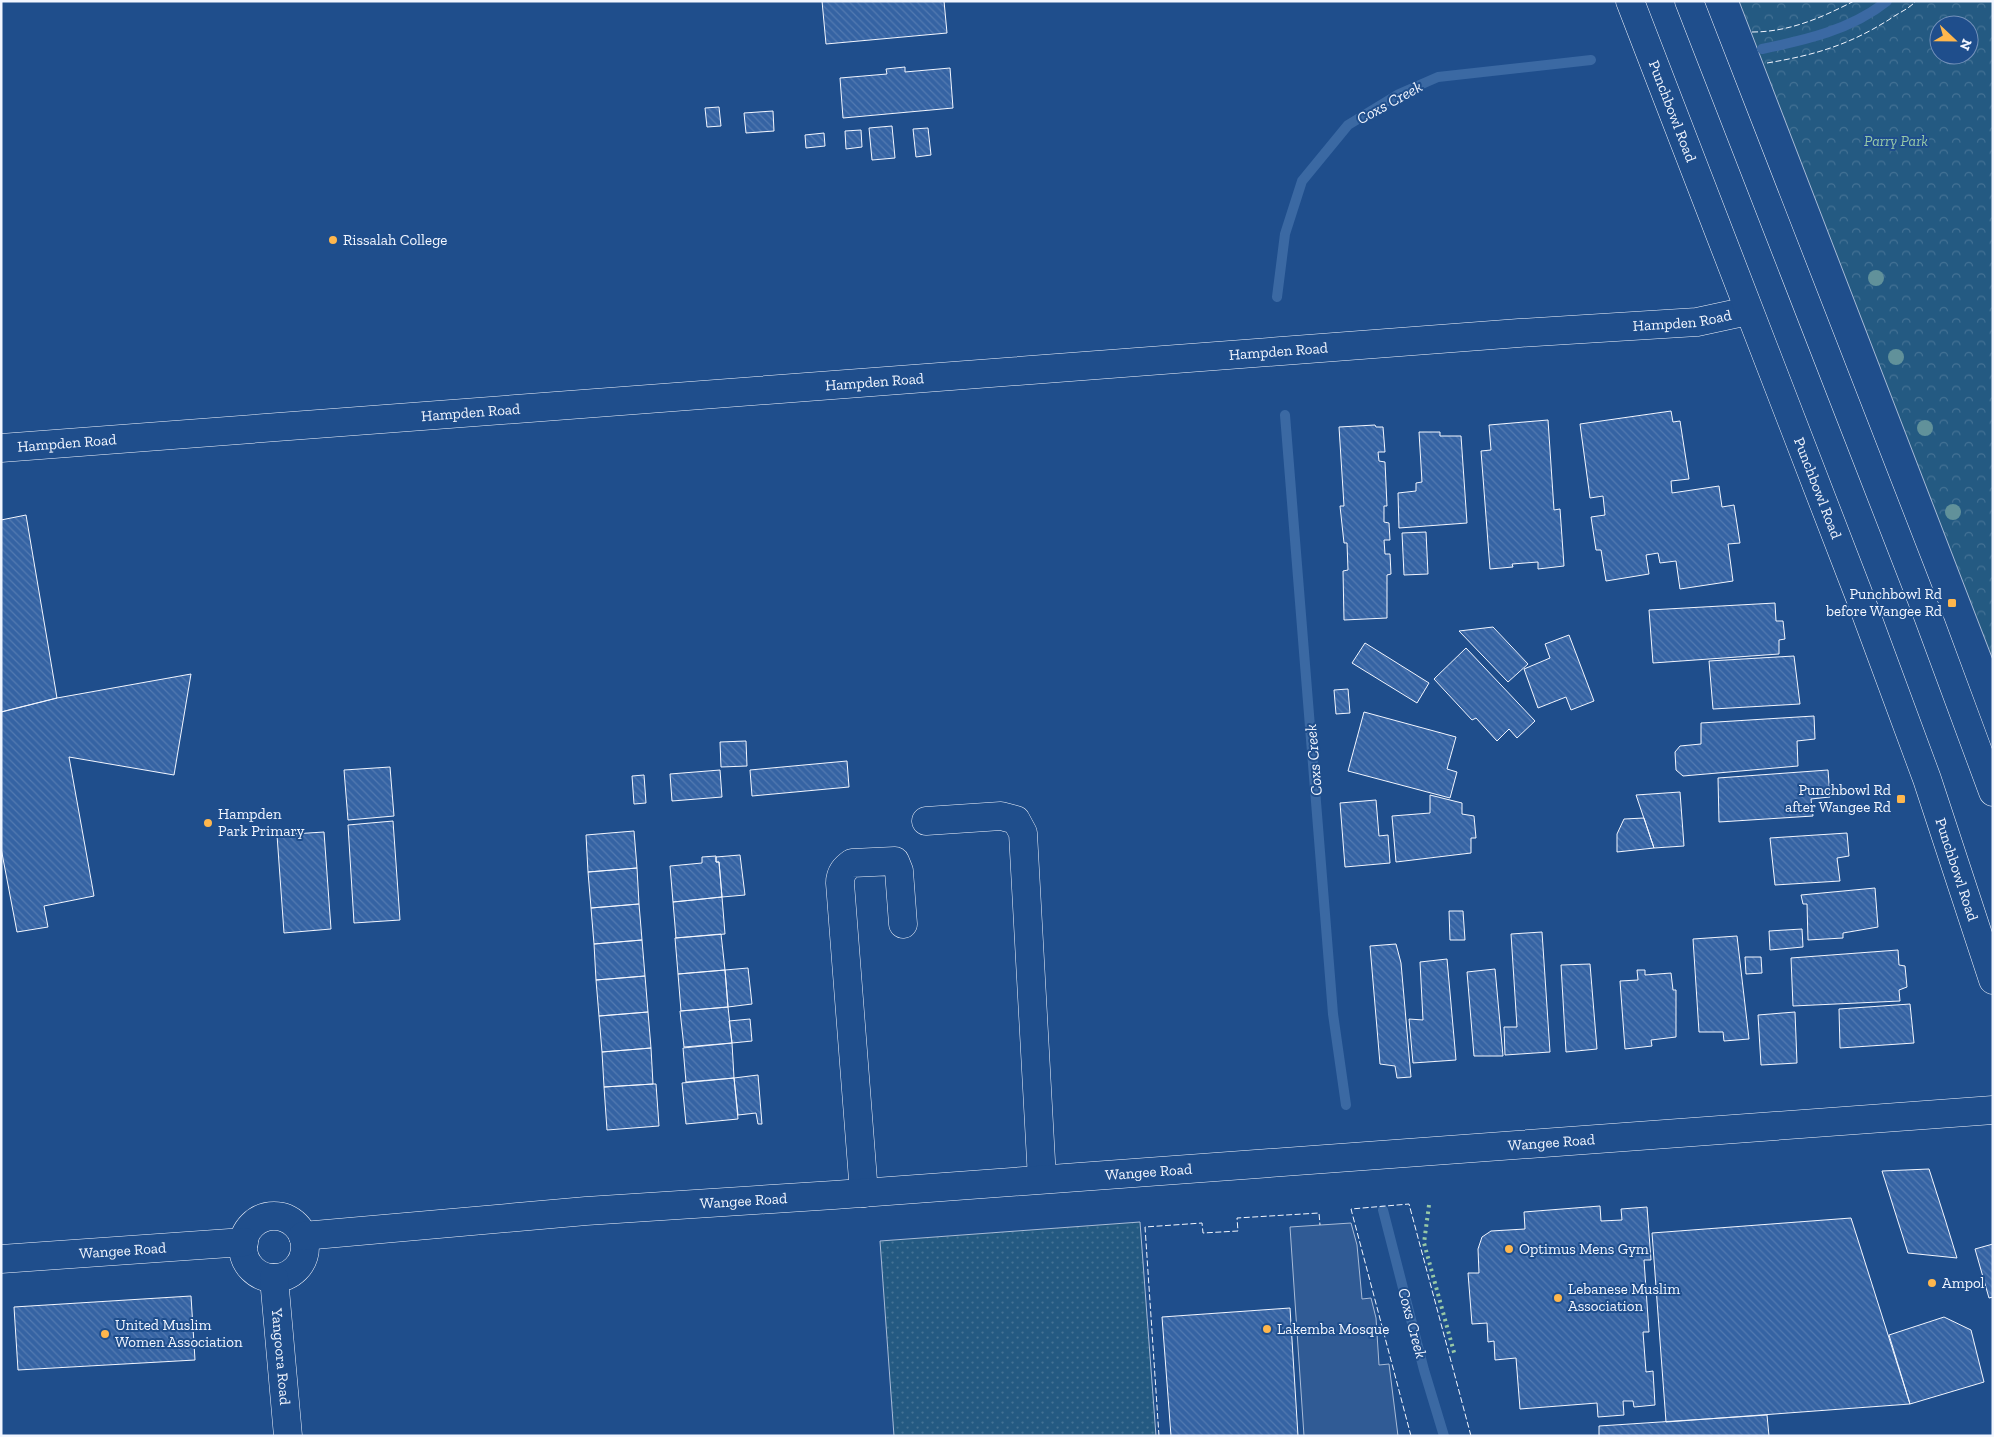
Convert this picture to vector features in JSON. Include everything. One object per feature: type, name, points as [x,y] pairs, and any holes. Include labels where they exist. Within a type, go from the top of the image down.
[{"type":"street","name":"Punchbowl Road","points":[[1630,1],[1748,311],[1795,428],[1927,779],[1993,980]]},
{"type":"street","points":[[1689,1],[1921,599],[1993,792]]},
{"type":"street","name":"Hampden Road","points":[[1,448],[1697,322],[1748,311]]},
{"type":"street","points":[[926,821],[1001,816],[1016,820],[1023,833],[1042,1179]]},
{"type":"street","points":[[864,1193],[840,883],[842,872],[852,863],[895,861],[899,871],[903,924]]},
{"type":"street","name":"Wangee Road","points":[[303,1236],[586,1211],[864,1193],[1993,1110]]},
{"type":"street","points":[[272,1216],[291,1221],[303,1236],[305,1246],[300,1265],[293,1272],[274,1278],[265,1277],[250,1267],[246,1259],[244,1242],[254,1224],[272,1216]]},
{"type":"street","name":"Wangee Road","points":[[1,1259],[244,1242]]},
{"type":"street","name":"Yangoora Road","points":[[274,1278],[288,1436]]},
{"type":"green space","name":"Parry Park","points":[[1739,1],[1993,1],[1993,660]]},
{"type":"green space","points":[[1140,1222],[1156,1436],[894,1436],[880,1241]]},
{"type":"shaded area","points":[[1351,1223],[1357,1245],[1362,1299],[1371,1298],[1376,1318],[1379,1365],[1389,1364],[1398,1436],[1304,1436],[1290,1227]]},
{"type":"building","points":[[822,1],[944,1],[947,33],[826,44]]},
{"type":"building","points":[[905,67],[905,72],[950,68],[953,108],[843,118],[840,78],[887,74],[886,69]]},
{"type":"building","points":[[719,107],[721,126],[707,127],[705,108]]},
{"type":"building","points":[[773,111],[774,131],[746,133],[744,113]]},
{"type":"building","points":[[892,126],[895,158],[872,160],[869,128]]},
{"type":"building","points":[[928,128],[931,155],[916,157],[913,129]]},
{"type":"building","points":[[861,130],[862,147],[846,149],[845,131]]},
{"type":"building","points":[[824,133],[825,146],[806,148],[805,135]]},
{"type":"building","points":[[1671,411],[1673,422],[1680,421],[1689,479],[1671,481],[1672,493],[1719,486],[1722,507],[1734,505],[1740,543],[1728,544],[1733,581],[1680,589],[1676,561],[1660,563],[1658,553],[1646,555],[1649,574],[1606,581],[1601,550],[1596,550],[1591,517],[1605,515],[1603,496],[1590,498],[1580,424]]},
{"type":"building","points":[[1548,420],[1554,510],[1560,509],[1564,566],[1538,569],[1538,562],[1512,564],[1513,567],[1490,569],[1481,451],[1491,450],[1489,425]]},
{"type":"building","points":[[1375,425],[1376,427],[1383,427],[1385,452],[1378,452],[1379,461],[1385,462],[1387,506],[1384,506],[1384,522],[1389,523],[1390,540],[1384,540],[1385,554],[1390,554],[1391,574],[1387,575],[1387,618],[1344,620],[1343,571],[1348,570],[1347,543],[1344,543],[1340,506],[1344,506],[1339,427]]},
{"type":"building","points":[[1419,432],[1440,432],[1440,436],[1461,436],[1467,523],[1399,528],[1398,493],[1416,491],[1416,483],[1422,482]]},
{"type":"building","points":[[26,515],[57,698],[1,712],[1,520]]},
{"type":"building","points":[[1426,532],[1428,574],[1404,575],[1402,533]]},
{"type":"building","points":[[1775,603],[1776,621],[1783,621],[1785,639],[1779,640],[1779,654],[1653,663],[1649,610]]},
{"type":"building","points":[[1493,627],[1528,664],[1508,682],[1459,631]]},
{"type":"building","points":[[1569,635],[1594,701],[1571,710],[1566,697],[1538,708],[1524,669],[1550,658],[1545,644]]},
{"type":"building","points":[[1365,643],[1429,683],[1417,703],[1352,663]]},
{"type":"building","points":[[1466,648],[1535,721],[1517,738],[1509,729],[1497,741],[1476,718],[1472,720],[1434,679]]},
{"type":"building","points":[[1794,656],[1800,704],[1713,709],[1709,661]]},
{"type":"building","points":[[191,674],[174,775],[69,757],[94,896],[44,906],[48,927],[17,932],[1,848],[1,712],[57,698]]},
{"type":"building","points":[[1348,689],[1350,713],[1336,714],[1334,690]]},
{"type":"building","points":[[1364,712],[1456,737],[1447,769],[1457,772],[1450,798],[1348,771]]},
{"type":"building","points":[[1814,716],[1815,739],[1797,741],[1798,766],[1683,776],[1676,770],[1675,752],[1680,746],[1701,744],[1701,723]]},
{"type":"building","points":[[746,741],[747,766],[721,767],[720,742]]},
{"type":"building","points":[[847,761],[849,787],[752,796],[750,770]]},
{"type":"building","points":[[390,767],[394,816],[348,820],[344,770]]},
{"type":"building","points":[[720,770],[722,797],[672,801],[670,774]]},
{"type":"building","points":[[1828,770],[1830,797],[1811,799],[1813,816],[1719,822],[1718,778]]},
{"type":"building","points":[[644,775],[646,803],[634,804],[632,776]]},
{"type":"building","points":[[1680,792],[1684,846],[1654,848],[1636,795]]},
{"type":"building","points":[[1430,795],[1462,803],[1462,814],[1474,816],[1476,838],[1471,838],[1471,853],[1396,862],[1392,816],[1430,813]]},
{"type":"building","points":[[1376,800],[1379,836],[1388,835],[1390,863],[1345,867],[1340,803]]},
{"type":"building","points":[[1644,818],[1654,848],[1617,852],[1617,834],[1624,819]]},
{"type":"building","points":[[393,821],[400,920],[354,923],[348,825]]},
{"type":"building","points":[[634,831],[637,868],[588,872],[586,835]]},
{"type":"building","points":[[324,832],[331,929],[284,933],[277,835]]},
{"type":"building","points":[[1847,833],[1849,856],[1837,858],[1840,881],[1775,885],[1770,838]]},
{"type":"building","points":[[740,855],[745,895],[722,897],[719,862],[716,862],[716,857]]},
{"type":"building","points":[[716,856],[716,862],[719,862],[722,897],[673,902],[670,866],[702,863],[702,857]]},
{"type":"building","points":[[637,868],[639,904],[591,908],[588,872]]},
{"type":"building","points":[[1875,888],[1878,927],[1843,933],[1843,938],[1808,940],[1807,904],[1803,904],[1801,895]]},
{"type":"building","points":[[722,897],[725,934],[676,938],[673,902]]},
{"type":"building","points":[[639,904],[642,940],[594,944],[591,908]]},
{"type":"building","points":[[1449,911],[1463,911],[1465,940],[1450,940]]},
{"type":"building","points":[[1802,929],[1803,947],[1770,950],[1769,931]]},
{"type":"building","points":[[1542,932],[1550,1052],[1505,1055],[1504,1027],[1517,1027],[1511,934]]},
{"type":"building","points":[[721,934],[725,970],[678,974],[675,938]]},
{"type":"building","points":[[1737,936],[1749,1039],[1724,1041],[1723,1032],[1699,1032],[1693,939]]},
{"type":"building","points":[[642,940],[645,976],[596,980],[594,944]]},
{"type":"building","points":[[1396,944],[1401,963],[1411,1077],[1397,1078],[1395,1066],[1380,1064],[1370,946]]},
{"type":"building","points":[[1898,950],[1899,965],[1905,966],[1907,987],[1899,990],[1900,1001],[1793,1006],[1791,958]]},
{"type":"building","points":[[1745,957],[1761,957],[1762,973],[1746,974]]},
{"type":"building","points":[[1447,959],[1456,1060],[1413,1063],[1409,1019],[1423,1020],[1420,962]]},
{"type":"building","points":[[1590,964],[1597,1049],[1566,1052],[1561,965]]},
{"type":"building","points":[[748,968],[752,1004],[728,1007],[725,970]]},
{"type":"building","points":[[1495,969],[1503,1056],[1474,1056],[1467,972]]},
{"type":"building","points":[[725,970],[728,1007],[681,1011],[678,974]]},
{"type":"building","points":[[1637,970],[1645,970],[1645,975],[1671,973],[1673,990],[1676,990],[1676,1037],[1651,1040],[1652,1046],[1625,1049],[1620,981],[1638,980]]},
{"type":"building","points":[[645,976],[648,1012],[599,1016],[596,980]]},
{"type":"building","points":[[1910,1004],[1914,1043],[1840,1048],[1839,1009]]},
{"type":"building","points":[[728,1007],[732,1043],[684,1047],[680,1011]]},
{"type":"building","points":[[648,1012],[651,1048],[602,1052],[599,1016]]},
{"type":"building","points":[[1795,1012],[1797,1063],[1761,1065],[1758,1015]]},
{"type":"building","points":[[750,1019],[752,1041],[732,1043],[729,1021]]},
{"type":"building","points":[[732,1043],[734,1078],[686,1082],[683,1048]]},
{"type":"building","points":[[651,1048],[653,1084],[604,1087],[602,1052]]},
{"type":"building","points":[[758,1075],[762,1124],[758,1124],[756,1113],[738,1115],[734,1078]]},
{"type":"building","points":[[734,1078],[738,1119],[686,1124],[682,1083]]},
{"type":"building","points":[[656,1084],[659,1126],[607,1130],[604,1087]]},
{"type":"building","points":[[1929,1169],[1957,1258],[1908,1253],[1882,1171]]},
{"type":"building","name":"Lebanese Muslim Association","points":[[1600,1206],[1601,1221],[1622,1220],[1621,1209],[1647,1207],[1651,1260],[1644,1260],[1649,1332],[1643,1332],[1646,1372],[1653,1371],[1655,1405],[1634,1407],[1633,1401],[1623,1401],[1624,1415],[1598,1417],[1597,1403],[1520,1409],[1516,1358],[1495,1360],[1494,1341],[1488,1342],[1487,1323],[1472,1324],[1468,1273],[1479,1273],[1478,1249],[1482,1237],[1491,1231],[1525,1229],[1524,1212]]},
{"type":"building","points":[[1851,1218],[1910,1404],[1666,1422],[1652,1233]]},
{"type":"building","points":[[1993,1244],[1993,1297],[1989,1298],[1975,1249]]},
{"type":"building","name":"United Muslim Women Association","points":[[191,1296],[195,1360],[18,1370],[14,1307]]},
{"type":"building","points":[[1290,1308],[1298,1436],[1171,1436],[1162,1317]]},
{"type":"building","points":[[1944,1317],[1971,1330],[1984,1382],[1910,1404],[1889,1335]]},
{"type":"building","points":[[1767,1415],[1769,1436],[1599,1436],[1599,1426]]},
{"type":"waterway","name":"Coxs Creek","points":[[1762,49],[1811,38],[1843,27],[1887,1]]},
{"type":"waterway","name":"Coxs Creek","points":[[1277,297],[1285,234],[1302,181],[1348,125],[1399,94],[1438,77],[1591,60]]},
{"type":"waterway","name":"Coxs Creek","points":[[1285,415],[1333,1014],[1346,1105]]},
{"type":"waterway","name":"Coxs Creek","points":[[1383,1210],[1424,1370],[1444,1436]]},
{"type":"hedge","points":[[1429,1205],[1424,1243],[1455,1356]]},
{"type":"fence","points":[[1752,32],[1792,27],[1854,1]]},
{"type":"fence","points":[[1767,63],[1801,56],[1846,42],[1875,28],[1907,9],[1916,1]]},
{"type":"fence","points":[[1411,1436],[1351,1209],[1409,1204],[1471,1436]]},
{"type":"fence","points":[[1159,1436],[1145,1227],[1202,1223],[1203,1233],[1238,1231],[1237,1218],[1319,1213],[1320,1225]]},
{"type":"place","name":"Rissalah College","points":[[333,240]]},
{"type":"place","name":"Punchbowl Rd before Wangee Rd","points":[[1952,603]]},
{"type":"place","name":"Punchbowl Rd after Wangee Rd","points":[[1901,799]]},
{"type":"place","name":"Hampden Park Primary","points":[[208,823]]},
{"type":"place","name":"Optimus Mens Gym","points":[[1509,1249]]},
{"type":"place","name":"Ampol","points":[[1932,1283]]},
{"type":"place","name":"Lebanese Muslim Association","points":[[1558,1298]]},
{"type":"place","name":"Lakemba Mosque","points":[[1267,1329]]},
{"type":"place","name":"United Muslim Women Association","points":[[105,1334]]}]
